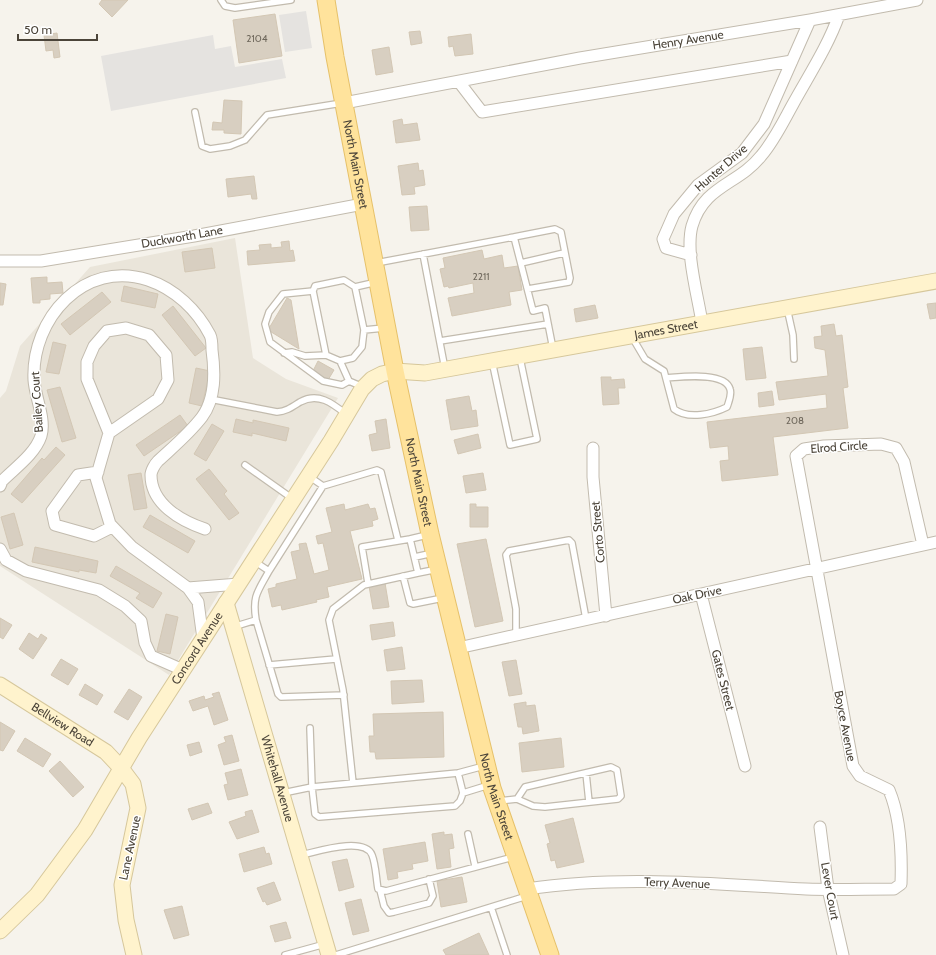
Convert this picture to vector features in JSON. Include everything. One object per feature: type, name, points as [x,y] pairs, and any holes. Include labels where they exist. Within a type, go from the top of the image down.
[{"type":"main road","name":"North Main Street","points":[[326,0],[386,328],[430,534],[491,785],[550,955]]},
{"type":"street","name":"Henry Avenue","points":[[344,103],[580,58],[810,20],[917,0]]},
{"type":"street","name":"Hunter Drive","points":[[702,323],[691,255],[692,226],[702,206],[712,192],[747,171],[761,157],[803,86],[834,28],[839,15]]},
{"type":"street","name":"Hunter Drive","points":[[691,255],[666,248],[663,239],[674,214],[698,185],[742,152],[764,124],[810,20]]},
{"type":"street","points":[[460,82],[482,112],[792,61]]},
{"type":"street","name":"Duckworth Lane","points":[[0,261],[57,258],[194,236],[363,204]]},
{"type":"street","name":"Bailey Court","points":[[0,486],[2,481],[37,444],[41,434],[34,380],[37,349],[47,324],[59,305],[72,293],[98,279],[121,276],[146,279],[176,293],[192,309],[210,336],[214,385],[203,416],[165,456],[157,462],[151,474],[154,488],[162,503],[182,519],[205,529]]},
{"type":"street","name":"James Street","points":[[395,371],[425,372],[445,369],[936,281]]},
{"type":"street","points":[[109,433],[158,399],[168,380],[166,355],[149,334],[126,328],[107,331],[94,346],[88,362],[87,379],[109,433],[96,478],[112,527],[132,547],[188,588],[198,602],[203,639]]},
{"type":"street","name":"Concord Avenue","points":[[0,931],[37,895],[85,830],[121,768],[364,388],[378,376],[395,371]]},
{"type":"street","name":"Elrod Circle","points":[[816,569],[796,456],[804,449],[824,446],[881,444],[896,448],[904,462],[923,545]]},
{"type":"street","name":"Corto Street","points":[[593,448],[593,477],[606,616]]},
{"type":"street","points":[[98,472],[78,475],[52,511],[55,525],[94,536],[112,527]]},
{"type":"street","name":"Oak Drive","points":[[458,648],[936,542]]},
{"type":"street","points":[[0,549],[6,560],[26,572],[99,590],[126,606],[142,621],[145,642],[151,656],[183,670]]},
{"type":"street","name":"Boyce Avenue","points":[[816,569],[853,766],[860,776],[889,790],[894,802],[902,865],[901,884],[894,889],[828,889]]},
{"type":"street","points":[[188,588],[239,584]]},
{"type":"street","name":"Gates Street","points":[[701,594],[745,766]]},
{"type":"street","name":"Whitehall Avenue","points":[[226,603],[280,794],[330,951]]},
{"type":"street","name":"Bellview Road","points":[[0,684],[106,752],[121,768]]},
{"type":"street","name":"Lane Avenue","points":[[121,768],[133,784],[138,808],[122,885],[126,920],[134,955]]},
{"type":"street","name":"Lever Court","points":[[820,827],[828,889],[843,955]]},
{"type":"street","name":"Terry Avenue","points":[[528,892],[557,885],[620,881],[828,889]]},
{"type":"lane","points":[[221,0],[225,6],[235,8],[291,0]]},
{"type":"lane","points":[[195,112],[202,146],[210,149],[230,146],[245,140],[268,115],[344,103]]},
{"type":"lane","points":[[374,263],[555,229],[561,232],[570,278],[569,282],[528,289]]},
{"type":"lane","points":[[514,237],[533,311],[545,308],[554,349]]},
{"type":"lane","points":[[521,263],[564,253]]},
{"type":"lane","points":[[423,254],[445,369]]},
{"type":"lane","points":[[326,355],[313,291],[315,286],[344,280],[355,287],[378,282]]},
{"type":"lane","points":[[284,352],[292,352],[305,356],[326,355],[340,361],[353,358],[362,347],[364,330],[355,287]]},
{"type":"lane","points":[[313,291],[283,294],[269,312],[265,324],[270,342],[324,381],[342,385],[349,381]]},
{"type":"lane","points":[[787,308],[793,335],[794,359]]},
{"type":"lane","points":[[440,341],[548,324]]},
{"type":"lane","points":[[364,330],[386,328]]},
{"type":"lane","points":[[631,335],[645,360],[664,371],[674,409],[678,412],[691,416],[717,412],[727,407],[731,396],[730,388],[725,382],[719,379],[700,376],[666,378]]},
{"type":"lane","points":[[492,360],[510,445],[538,439],[520,355]]},
{"type":"lane","points":[[340,361],[349,381],[364,388]]},
{"type":"lane","points":[[210,399],[277,412],[284,411],[304,400],[315,398],[334,405],[347,415]]},
{"type":"lane","points":[[245,465],[293,500]]},
{"type":"lane","points":[[344,695],[281,697],[278,694],[256,620],[254,604],[255,596],[269,571],[323,486],[377,470],[381,472],[398,540]]},
{"type":"lane","points":[[308,476],[323,486]]},
{"type":"lane","points":[[368,583],[362,547],[430,534]]},
{"type":"lane","points":[[410,539],[418,573]]},
{"type":"lane","points":[[516,635],[516,609],[506,555],[509,551],[569,540],[572,544],[586,620]]},
{"type":"lane","points":[[415,557],[435,552]]},
{"type":"lane","points":[[254,561],[269,571]]},
{"type":"lane","points":[[353,783],[344,695],[329,620],[333,609],[368,583],[439,569]]},
{"type":"lane","points":[[403,576],[410,603],[413,604],[445,597]]},
{"type":"lane","points":[[233,627],[256,620]]},
{"type":"lane","points":[[270,665],[336,659]]},
{"type":"lane","points":[[310,728],[312,787],[315,814],[319,817],[455,806],[460,801],[463,793],[458,773]]},
{"type":"lane","points":[[280,794],[312,787],[458,773],[487,766]]},
{"type":"lane","points":[[496,802],[517,799],[539,807],[618,799],[621,796],[617,770],[611,767],[525,787],[517,799]]},
{"type":"lane","points":[[586,773],[590,802]]},
{"type":"lane","points":[[463,793],[491,785]]},
{"type":"lane","points":[[468,834],[475,866]]},
{"type":"lane","points":[[299,856],[339,847],[354,846],[366,849],[372,855],[385,910],[389,913],[429,903],[433,896],[429,879]]},
{"type":"lane","points":[[380,890],[386,891],[516,856]]},
{"type":"lane","points":[[285,955],[330,951],[491,907],[528,892]]},
{"type":"lane","points":[[491,907],[507,955]]},
{"type":"shaded area","points":[[306,11],[312,48],[285,52],[279,15]]},
{"type":"shaded area","points":[[213,35],[215,49],[231,46],[235,67],[282,59],[286,78],[111,111],[101,56]]},
{"type":"shaded area","points":[[235,238],[253,358],[286,379],[338,398],[169,675],[0,566],[0,398],[6,391],[20,346],[90,267]]},
{"type":"building","points":[[102,0],[128,0],[112,17],[99,4]]},
{"type":"building","points":[[275,14],[282,56],[239,63],[233,20]]},
{"type":"building","points":[[420,31],[422,43],[411,45],[409,32]]},
{"type":"building","points":[[57,33],[60,57],[54,58],[53,50],[46,51],[44,35]]},
{"type":"building","points":[[471,34],[473,54],[455,56],[453,46],[449,47],[448,37]]},
{"type":"building","points":[[389,47],[393,72],[376,75],[372,50]]},
{"type":"building","points":[[224,100],[242,101],[241,134],[224,133],[224,130],[212,130],[213,122],[222,123]]},
{"type":"building","points":[[402,119],[403,125],[417,123],[420,140],[396,143],[393,121]]},
{"type":"building","points":[[418,163],[419,171],[423,170],[425,185],[414,187],[415,194],[402,195],[398,166]]},
{"type":"building","points":[[254,176],[257,199],[252,199],[251,194],[228,197],[226,179]]},
{"type":"building","points":[[427,206],[429,230],[411,231],[409,207]]},
{"type":"building","points":[[289,241],[290,251],[293,250],[295,261],[248,265],[247,251],[260,250],[259,245],[271,244],[271,248],[282,247],[281,242]]},
{"type":"building","points":[[212,248],[215,268],[185,272],[182,252]]},
{"type":"building","points":[[482,250],[484,259],[502,255],[504,268],[518,266],[522,290],[509,292],[511,305],[452,316],[448,298],[474,293],[473,283],[449,288],[448,286],[444,287],[440,269],[445,268],[443,258]]},
{"type":"building","points":[[47,277],[47,283],[62,282],[63,293],[50,294],[50,299],[40,300],[40,303],[33,303],[31,278]]},
{"type":"building","points":[[0,283],[6,284],[3,305],[0,305]]},
{"type":"building","points":[[124,286],[158,294],[155,308],[121,301]]},
{"type":"building","points":[[102,292],[111,302],[70,335],[61,324]]},
{"type":"building","points":[[287,298],[291,300],[299,349],[268,330]]},
{"type":"building","points":[[936,303],[936,318],[930,319],[927,304]]},
{"type":"building","points":[[595,305],[598,318],[576,322],[574,309]]},
{"type":"building","points":[[173,306],[206,348],[195,356],[162,315]]},
{"type":"building","points":[[834,324],[836,336],[842,335],[848,387],[843,388],[848,428],[773,437],[778,475],[722,481],[720,461],[729,460],[728,446],[710,448],[707,422],[827,408],[826,394],[779,400],[776,382],[828,376],[825,350],[815,348],[814,337],[822,336],[821,326]]},
{"type":"building","points":[[53,342],[66,345],[59,374],[46,372]]},
{"type":"building","points":[[762,347],[766,378],[746,380],[743,349]]},
{"type":"building","points":[[318,361],[334,370],[328,380],[313,371]]},
{"type":"building","points":[[196,368],[210,371],[202,406],[189,403]]},
{"type":"building","points":[[601,377],[611,377],[611,380],[624,379],[625,388],[618,388],[619,404],[603,405]]},
{"type":"building","points":[[60,387],[76,438],[62,442],[47,390]]},
{"type":"building","points":[[772,391],[774,405],[759,407],[758,393]]},
{"type":"building","points":[[469,396],[472,411],[476,410],[478,426],[451,430],[446,400]]},
{"type":"building","points":[[180,415],[188,426],[144,456],[136,445]]},
{"type":"building","points":[[236,419],[253,423],[253,420],[289,428],[286,441],[252,433],[252,436],[233,432]]},
{"type":"building","points":[[386,419],[390,448],[372,451],[369,435],[377,433],[375,421]]},
{"type":"building","points":[[212,424],[224,431],[206,461],[194,454]]},
{"type":"building","points":[[478,434],[481,448],[458,454],[454,440]]},
{"type":"building","points":[[56,447],[65,455],[22,503],[11,494],[42,458],[44,460]]},
{"type":"building","points":[[209,469],[227,491],[224,494],[239,513],[229,520],[196,479]]},
{"type":"building","points":[[141,473],[147,508],[134,510],[128,475]]},
{"type":"building","points":[[483,473],[486,490],[466,493],[463,476]]},
{"type":"building","points":[[344,504],[345,510],[368,504],[370,509],[375,508],[378,519],[372,521],[373,526],[350,531],[362,579],[327,587],[329,597],[316,600],[317,602],[282,610],[281,605],[272,607],[268,589],[276,587],[276,584],[297,579],[291,552],[300,550],[299,544],[306,543],[314,574],[329,570],[323,543],[318,544],[316,536],[332,532],[326,508]]},
{"type":"building","points":[[470,504],[476,504],[476,507],[488,507],[488,527],[470,527]]},
{"type":"building","points":[[14,513],[23,545],[10,549],[1,517]]},
{"type":"building","points":[[150,515],[195,541],[188,553],[143,527]]},
{"type":"building","points":[[486,539],[503,621],[475,627],[457,544]]},
{"type":"building","points":[[35,547],[98,561],[96,573],[79,570],[79,572],[32,562]]},
{"type":"building","points":[[116,566],[162,593],[153,608],[136,598],[140,593],[110,576]]},
{"type":"building","points":[[385,583],[389,607],[373,609],[369,586]]},
{"type":"building","points":[[166,614],[178,617],[170,654],[157,651]]},
{"type":"building","points":[[0,618],[12,625],[3,639],[0,637]]},
{"type":"building","points":[[393,622],[395,636],[372,640],[370,625]]},
{"type":"building","points":[[29,633],[38,639],[41,634],[47,638],[33,659],[19,649]]},
{"type":"building","points":[[402,647],[405,669],[387,671],[384,650]]},
{"type":"building","points":[[61,659],[78,669],[68,685],[51,675]]},
{"type":"building","points":[[516,660],[522,694],[509,696],[502,662]]},
{"type":"building","points":[[422,680],[424,702],[392,704],[391,681]]},
{"type":"building","points":[[85,684],[103,695],[97,705],[79,695]]},
{"type":"building","points":[[129,689],[142,697],[128,720],[114,712]]},
{"type":"building","points":[[219,692],[228,720],[214,725],[208,706],[193,711],[189,701],[204,696],[205,700],[214,697],[212,694]]},
{"type":"building","points":[[526,702],[526,706],[535,705],[539,731],[523,734],[522,727],[518,727],[514,704]]},
{"type":"building","points":[[443,712],[444,757],[376,759],[375,752],[370,752],[369,736],[374,736],[373,714]]},
{"type":"building","points":[[0,722],[15,731],[3,751],[0,750]]},
{"type":"building","points":[[232,735],[239,761],[224,765],[218,745],[226,742],[224,737]]},
{"type":"building","points":[[25,738],[51,754],[43,767],[17,751]]},
{"type":"building","points":[[561,738],[564,767],[522,772],[519,743]]},
{"type":"building","points":[[199,742],[202,752],[190,756],[187,745]]},
{"type":"building","points":[[60,761],[84,787],[73,797],[49,771]]},
{"type":"building","points":[[241,769],[248,795],[228,800],[224,785],[228,784],[225,773]]},
{"type":"building","points":[[208,803],[212,813],[192,820],[188,809]]},
{"type":"building","points":[[252,810],[259,832],[237,839],[229,822],[246,816],[245,812]]},
{"type":"building","points":[[573,818],[584,862],[557,868],[555,860],[551,861],[547,844],[550,843],[545,825]]},
{"type":"building","points":[[444,832],[444,835],[452,834],[454,848],[449,849],[451,867],[437,869],[432,834]]},
{"type":"building","points":[[425,842],[428,861],[412,864],[413,869],[397,872],[398,878],[388,880],[383,849]]},
{"type":"building","points":[[264,847],[266,854],[269,853],[272,864],[244,872],[239,854]]},
{"type":"building","points":[[347,859],[354,887],[339,891],[332,862]]},
{"type":"building","points":[[462,877],[467,902],[441,907],[437,881]]},
{"type":"building","points":[[274,882],[281,900],[267,905],[265,901],[263,902],[257,888]]},
{"type":"building","points":[[361,899],[369,931],[353,935],[345,903]]},
{"type":"building","points":[[182,906],[189,935],[174,939],[164,910]]},
{"type":"building","points":[[286,922],[291,938],[275,942],[270,926]]},
{"type":"building","points":[[479,933],[489,955],[446,955],[443,950]]}]
